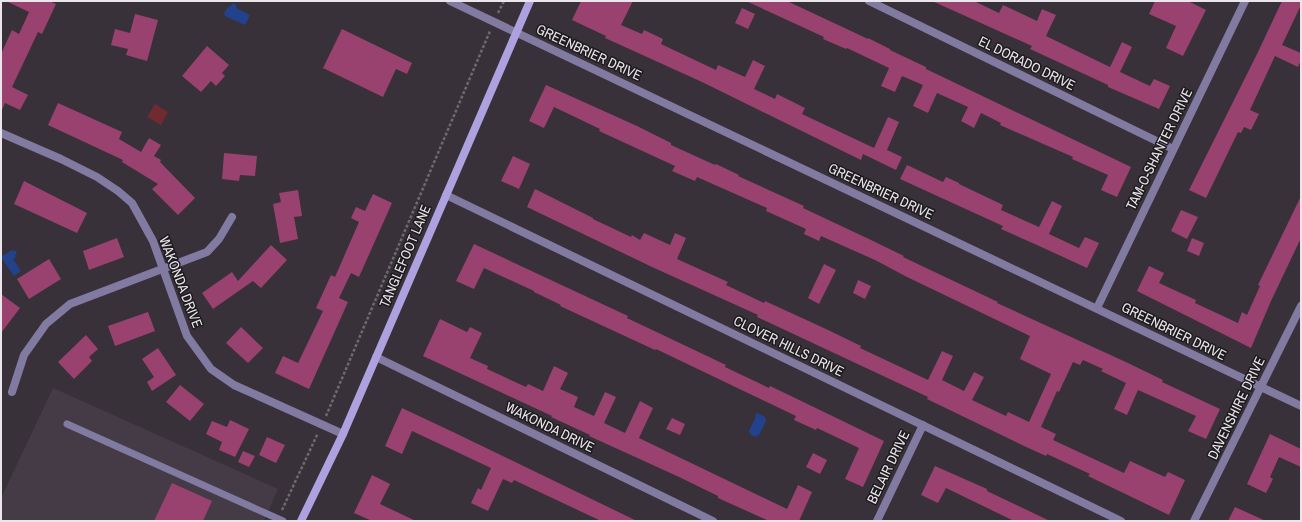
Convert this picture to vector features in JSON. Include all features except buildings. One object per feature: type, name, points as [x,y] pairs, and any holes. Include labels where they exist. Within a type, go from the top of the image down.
[{"type":"main road","name":"TANGLEFOOT LANE","points":[[302,521],[343,434],[530,1]]},
{"type":"street","name":"GREENBRIER DRIVE","points":[[450,1],[1301,406]]},
{"type":"street","name":"EL DORADO DRIVE","points":[[869,1],[1173,149]]},
{"type":"street","name":"TAM-O-SHANTER DRIVE","points":[[1097,308],[1245,1]]},
{"type":"street","name":"WAKONDA DRIVE","points":[[1,133],[61,159],[97,177],[132,202],[153,241],[187,336],[211,369],[234,385],[343,434]]},
{"type":"street","name":"CLOVER HILLS DRIVE","points":[[446,195],[1121,521]]},
{"type":"street","points":[[12,392],[24,355],[46,324],[70,304],[207,252],[219,239],[232,218]]},
{"type":"street","name":"DAVENSHIRE DRIVE","points":[[1194,521],[1301,306]]},
{"type":"street","name":"WAKONDA DRIVE","points":[[376,357],[712,521]]},
{"type":"street","name":"BELAIR DRIVE","points":[[877,521],[923,425]]},
{"type":"lane","points":[[66,424],[281,520]]},
{"type":"path","points":[[281,520],[504,1]]},
{"type":"shaded area","points":[[155,104],[168,112],[161,125],[147,117]]},
{"type":"shaded area","points":[[53,388],[278,489],[264,521],[1,521],[1,498]]},
{"type":"water","points":[[232,3],[237,5],[236,8],[250,15],[245,25],[225,16],[224,13]]},
{"type":"water","points":[[12,250],[15,250],[17,253],[15,255],[16,257],[13,259],[21,271],[14,276],[1,257]]},
{"type":"water","points":[[759,413],[765,417],[766,421],[759,435],[755,437],[750,434],[749,431],[756,416],[755,414]]}]
